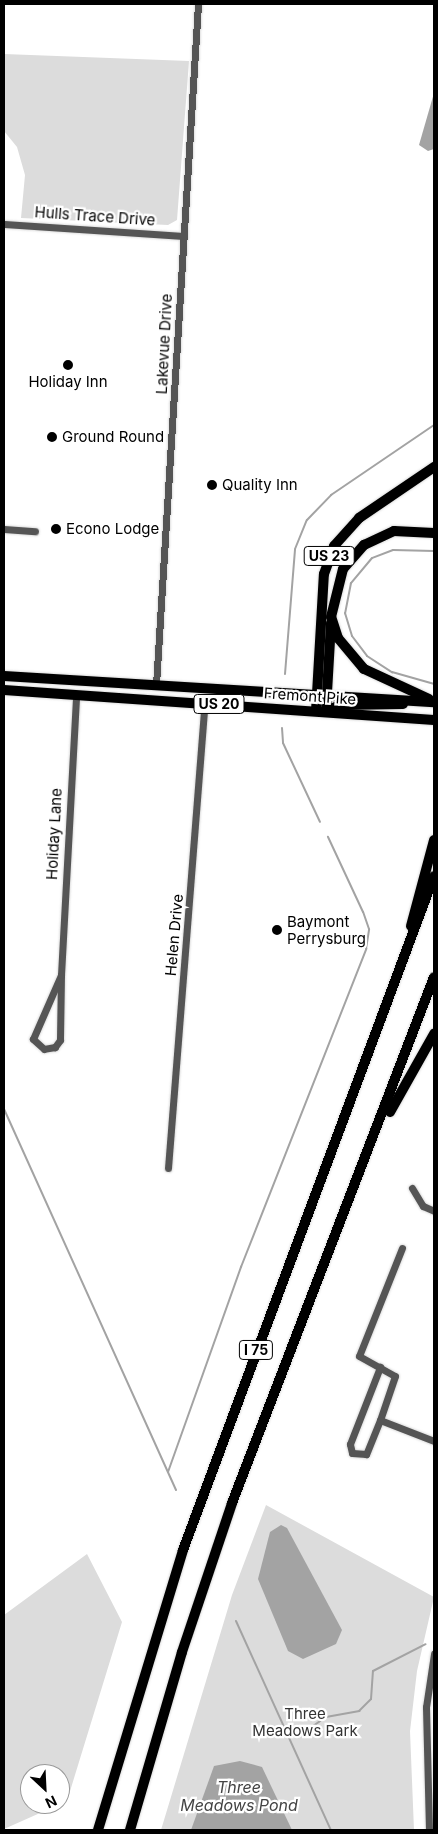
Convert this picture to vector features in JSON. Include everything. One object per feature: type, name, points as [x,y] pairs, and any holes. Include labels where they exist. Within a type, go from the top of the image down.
[{"type":"highway","name":"US 23","points":[[322,695],[324,574],[334,546],[360,518],[434,467]]},
{"type":"highway","points":[[415,701],[389,707],[340,705],[321,711],[331,617],[343,569],[364,544],[394,531],[434,533]]},
{"type":"highway","points":[[331,617],[338,638],[364,669],[434,702]]},
{"type":"highway","points":[[4,669],[30,677]]},
{"type":"highway","name":"Fremont Pike","points":[[4,676],[434,702]]},
{"type":"highway","name":"Fremont Pike","points":[[4,690],[434,720]]},
{"type":"highway","points":[[396,984],[434,840]]},
{"type":"highway","name":"I 75","points":[[98,1830],[183,1550],[396,984],[434,876]]},
{"type":"highway","name":"I 75","points":[[130,1830],[179,1661],[232,1503],[375,1139],[434,977]]},
{"type":"highway","points":[[375,1139],[434,1034]]},
{"type":"street","name":"Lakevue Drive","points":[[156,685],[198,4]]},
{"type":"street","name":"Hulls Trace Drive","points":[[4,224],[184,236]]},
{"type":"street","points":[[4,529],[35,531]]},
{"type":"street","name":"Holiday Lane","points":[[61,975],[33,1039],[44,1049],[55,1047],[60,1040],[61,975],[76,695]]},
{"type":"street","name":"Helen Drive","points":[[168,1168],[206,703]]},
{"type":"street","points":[[412,1188],[423,1206],[434,1211]]},
{"type":"street","points":[[380,1367],[350,1444],[352,1453],[366,1454],[395,1376],[380,1367],[359,1356],[402,1248]]},
{"type":"street","points":[[380,1420],[434,1440]]},
{"type":"street","points":[[429,1830],[426,1735],[434,1654]]},
{"type":"green space","points":[[4,54],[189,61],[177,220],[168,225],[21,218],[25,175],[17,147],[4,131]]},
{"type":"green space","name":"Three Meadows Park","points":[[266,1505],[434,1597],[417,1671],[410,1731],[414,1830],[161,1830],[232,1595]]},
{"type":"green space","points":[[87,1554],[122,1622],[70,1791],[70,1764],[20,1764],[20,1814],[38,1814],[4,1829],[4,1615]]},
{"type":"water","points":[[434,93],[434,149],[428,151],[419,145]]},
{"type":"water","points":[[281,1525],[287,1528],[342,1630],[336,1644],[303,1659],[288,1651],[258,1579],[270,1532]]},
{"type":"water","name":"Three Meadows Pond","points":[[240,1761],[262,1767],[292,1830],[191,1830],[214,1766]]},
{"type":"waterway","points":[[285,674],[295,549],[307,520],[331,495],[434,425]]},
{"type":"waterway","points":[[434,551],[393,550],[372,558],[351,583],[345,613],[352,636],[367,656],[392,672],[434,684]]},
{"type":"waterway","points":[[282,728],[283,743],[320,822]]},
{"type":"waterway","points":[[168,1472],[241,1267],[366,949],[369,929],[328,837]]},
{"type":"waterway","points":[[4,1109],[176,1490]]},
{"type":"waterway","points":[[236,1621],[331,1830]]},
{"type":"waterway","points":[[313,1726],[326,1717],[359,1711],[371,1699],[373,1671],[426,1644]]},
{"type":"place","name":"Holiday Inn","points":[[68,365]]},
{"type":"place","name":"Ground Round","points":[[52,437]]},
{"type":"place","name":"Quality Inn","points":[[212,485]]},
{"type":"place","name":"Econo Lodge","points":[[56,529]]},
{"type":"place","name":"Baymont Perrysburg","points":[[277,930]]}]
